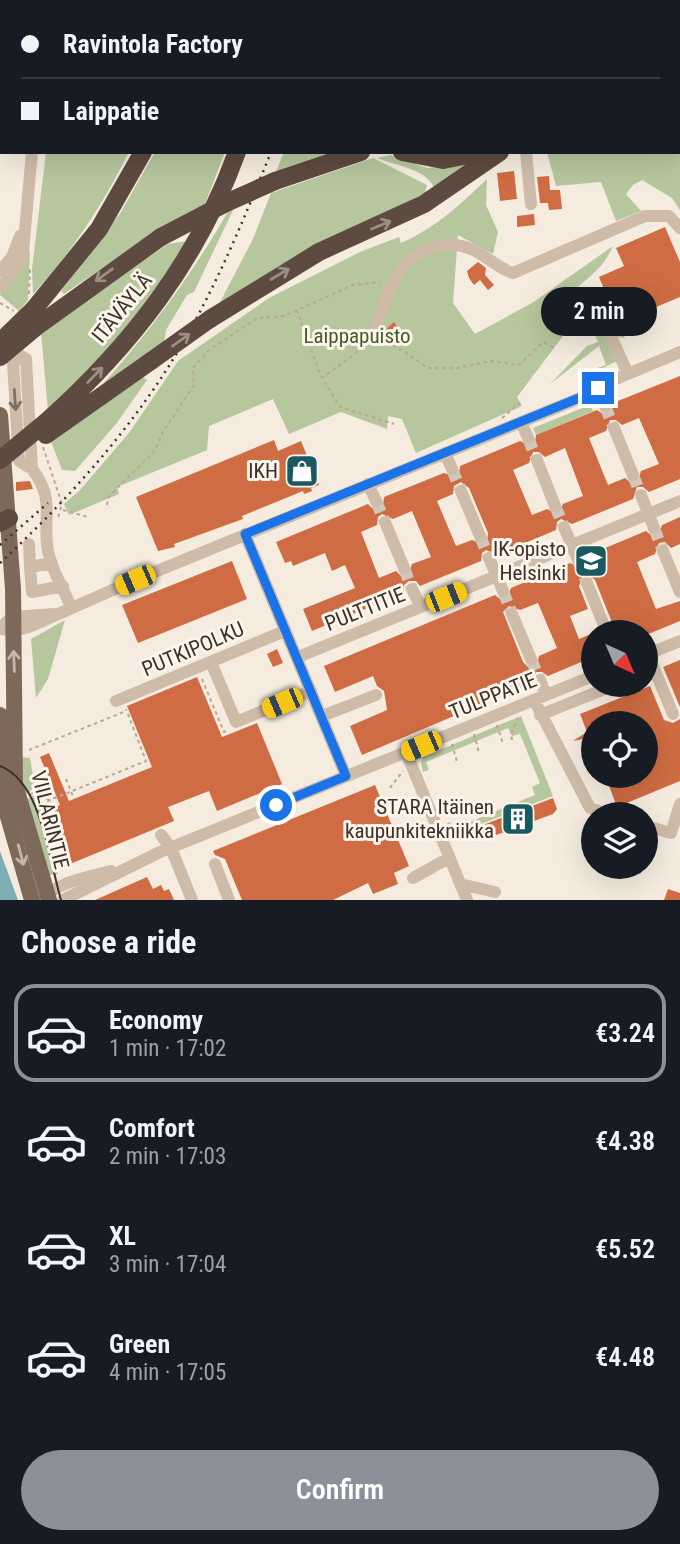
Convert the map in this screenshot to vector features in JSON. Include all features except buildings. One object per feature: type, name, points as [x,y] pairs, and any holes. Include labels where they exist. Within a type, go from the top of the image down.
[{"type":"highway","points":[[130,180],[136,154]]},
{"type":"highway","points":[[0,342],[81,254],[130,180],[142,154]]},
{"type":"highway","name":"ITÄVÄYLÄ","points":[[0,460],[46,428],[122,348],[152,310],[200,237],[236,154]]},
{"type":"highway","points":[[200,237],[233,186],[247,154]]},
{"type":"highway","points":[[0,357],[36,327],[161,237],[226,202],[275,181],[355,154]]},
{"type":"highway","points":[[412,154],[443,160],[474,154]]},
{"type":"highway","points":[[0,466],[46,428],[151,361],[210,319],[319,252],[418,208],[497,154]]},
{"type":"main road","name":"VIILARINTIE","points":[[0,415],[7,626],[5,786]]},
{"type":"main road","name":"VIILARINTIE","points":[[0,715],[5,786],[43,899]]},
{"type":"street","points":[[0,288],[21,260],[32,154]]},
{"type":"street","points":[[526,154],[531,204]]},
{"type":"street","points":[[374,331],[390,286],[402,266],[432,247],[459,245],[513,273],[645,216],[669,216],[680,228]]},
{"type":"street","points":[[0,271],[12,257],[24,222]]},
{"type":"street","points":[[589,301],[604,321],[628,374]]},
{"type":"street","points":[[7,626],[54,614],[521,422],[680,352]]},
{"type":"street","points":[[14,370],[13,363],[21,356],[26,359],[32,469],[38,477],[49,510],[47,543],[41,565],[53,588]]},
{"type":"street","points":[[584,379],[601,386]]},
{"type":"street","points":[[601,386],[605,406]]},
{"type":"street","points":[[521,422],[528,438]]},
{"type":"street","points":[[614,428],[633,475]]},
{"type":"street","points":[[445,453],[452,469]]},
{"type":"street","points":[[537,460],[555,506]]},
{"type":"street","points":[[368,484],[376,501]]},
{"type":"street","points":[[461,491],[480,536]]},
{"type":"street","points":[[641,495],[654,528]]},
{"type":"street","name":"PULTTITIE","points":[[298,657],[680,501]]},
{"type":"street","points":[[385,522],[404,568]]},
{"type":"street","points":[[564,527],[578,560]]},
{"type":"street","points":[[245,534],[346,776]]},
{"type":"street","points":[[29,544],[53,588],[71,607]]},
{"type":"street","points":[[663,551],[680,592]]},
{"type":"street","points":[[489,558],[503,591]]},
{"type":"street","points":[[587,583],[603,620]]},
{"type":"street","points":[[412,589],[421,607]]},
{"type":"street","points":[[512,614],[531,659]]},
{"type":"street","name":"PUTKIPOLKU","points":[[120,703],[285,631]]},
{"type":"street","points":[[658,650],[680,641]]},
{"type":"street","points":[[211,662],[236,722],[311,691]]},
{"type":"street","points":[[540,680],[540,715],[550,725],[587,802]]},
{"type":"street","name":"TULPPATIE","points":[[63,900],[171,848],[581,681]]},
{"type":"street","points":[[658,686],[673,714]]},
{"type":"street","points":[[322,716],[376,695]]},
{"type":"street","points":[[540,715],[585,697]]},
{"type":"street","points":[[406,752],[467,900]]},
{"type":"street","points":[[658,830],[671,834],[680,804]]},
{"type":"street","points":[[161,835],[171,848],[191,900]]},
{"type":"street","points":[[413,878],[449,858]]},
{"type":"street","name":"TULPPATIE","points":[[43,899],[77,880],[135,864]]},
{"type":"street","points":[[215,864],[229,900]]},
{"type":"street","points":[[457,878],[495,892]]},
{"type":"path","points":[[31,260],[32,307]]},
{"type":"path","points":[[107,505],[109,496],[154,452],[163,432],[194,385],[193,369],[208,351],[257,318],[284,316],[353,285],[383,282],[390,286]]},
{"type":"path","points":[[297,310],[322,378],[340,407],[394,424]]},
{"type":"path","points":[[322,378],[362,348],[374,331]]},
{"type":"path","points":[[374,331],[378,340],[399,348],[428,368],[457,368],[491,361],[519,365],[543,342],[554,348]]},
{"type":"path","points":[[498,421],[520,402]]},
{"type":"path","points":[[62,510],[88,517]]},
{"type":"path","points":[[199,673],[223,732],[233,727]]},
{"type":"path","points":[[40,802],[146,761],[133,724],[120,703]]},
{"type":"path","points":[[31,750],[127,711]]},
{"type":"path","points":[[512,740],[511,734],[520,715]]},
{"type":"path","points":[[497,724],[503,744]]},
{"type":"path","points":[[474,733],[479,753]]},
{"type":"path","points":[[451,743],[457,762]]},
{"type":"path","points":[[390,788],[404,770]]},
{"type":"path","points":[[35,779],[47,783],[55,798]]},
{"type":"path","points":[[66,779],[74,799]]},
{"type":"green space","points":[[46,154],[128,154],[86,227],[33,294],[32,269]]},
{"type":"green space","points":[[154,154],[224,154],[205,204],[158,230],[64,294],[61,291],[121,212]]},
{"type":"green space","points":[[283,154],[329,154],[275,174]]},
{"type":"green space","points":[[548,154],[680,154],[680,210],[672,198],[642,180],[633,185],[626,194],[641,211],[616,221],[601,182],[556,186]]},
{"type":"green space","points":[[391,155],[427,168],[473,164],[435,192],[432,184],[420,173],[377,158]]},
{"type":"green space","points":[[373,158],[427,185],[425,193],[277,267],[218,306],[253,239],[271,193]]},
{"type":"green space","name":"Laippapuisto","points":[[487,179],[486,205],[498,232],[493,254],[458,235],[453,303],[475,334],[532,303],[613,246],[600,266],[573,292],[581,306],[587,305],[600,320],[617,361],[589,375],[586,372],[606,365],[599,346],[550,384],[587,346],[598,342],[588,319],[566,332],[517,397],[522,406],[416,453],[402,419],[388,416],[387,429],[341,412],[289,434],[273,399],[209,426],[207,450],[117,487],[119,494],[69,515],[64,504],[80,490],[129,433],[178,361],[269,298],[360,252],[399,237],[401,243],[425,231],[457,207]]},
{"type":"green space","points":[[234,208],[194,292],[187,295],[166,330],[164,344],[97,391],[168,304],[229,210]]},
{"type":"green space","points":[[187,241],[141,310],[106,352],[48,411],[41,332],[168,244]]},
{"type":"green space","points":[[30,250],[28,300],[19,311],[0,295],[21,270]]},
{"type":"green space","points":[[605,296],[625,338],[616,337],[601,307]]},
{"type":"green space","points":[[140,375],[147,380],[116,424],[75,471],[62,470],[50,439]]},
{"type":"green space","points":[[590,405],[593,411],[536,435],[533,428]]},
{"type":"green space","points":[[65,620],[48,679],[36,698],[31,639]]},
{"type":"green space","points":[[521,716],[553,796],[450,836],[446,824],[450,822],[453,829],[535,795],[532,787],[540,783],[520,734],[512,736],[508,728],[426,762],[429,770],[423,772],[423,757]]},
{"type":"green space","points":[[19,757],[30,758],[35,787],[25,795]]},
{"type":"green space","points":[[37,796],[58,874],[47,875],[24,801]]},
{"type":"water","points":[[0,851],[18,900],[0,900]]},
{"type":"tunnel","points":[[605,406],[614,428]]},
{"type":"tunnel","points":[[528,438],[537,460]]},
{"type":"tunnel","points":[[452,469],[461,491]]},
{"type":"tunnel","points":[[633,475],[641,495]]},
{"type":"tunnel","points":[[376,501],[385,522]]},
{"type":"tunnel","points":[[555,506],[564,527]]},
{"type":"tunnel","points":[[654,528],[663,551]]},
{"type":"tunnel","points":[[480,536],[489,558]]},
{"type":"tunnel","points":[[578,560],[587,583]]},
{"type":"tunnel","points":[[404,568],[412,589]]},
{"type":"tunnel","points":[[503,591],[512,614]]},
{"type":"tunnel","points":[[531,659],[540,680]]},
{"type":"tram line","points":[[0,766],[14,775],[26,788],[35,805],[48,844],[61,900]]},
{"type":"railway","points":[[0,563],[90,471],[130,422],[167,369],[211,290],[270,154]]},
{"type":"railway","points":[[0,545],[48,503]]},
{"type":"place","name":"IKH","points":[[302,471]]},
{"type":"place","name":"IK-opisto Helsinki","points":[[591,561]]},
{"type":"place","name":"STARA Itäinen kaupunkitekniikka","points":[[518,819]]},
{"type":"route","points":[[276,805],[346,776],[245,534],[598,388]]}]
